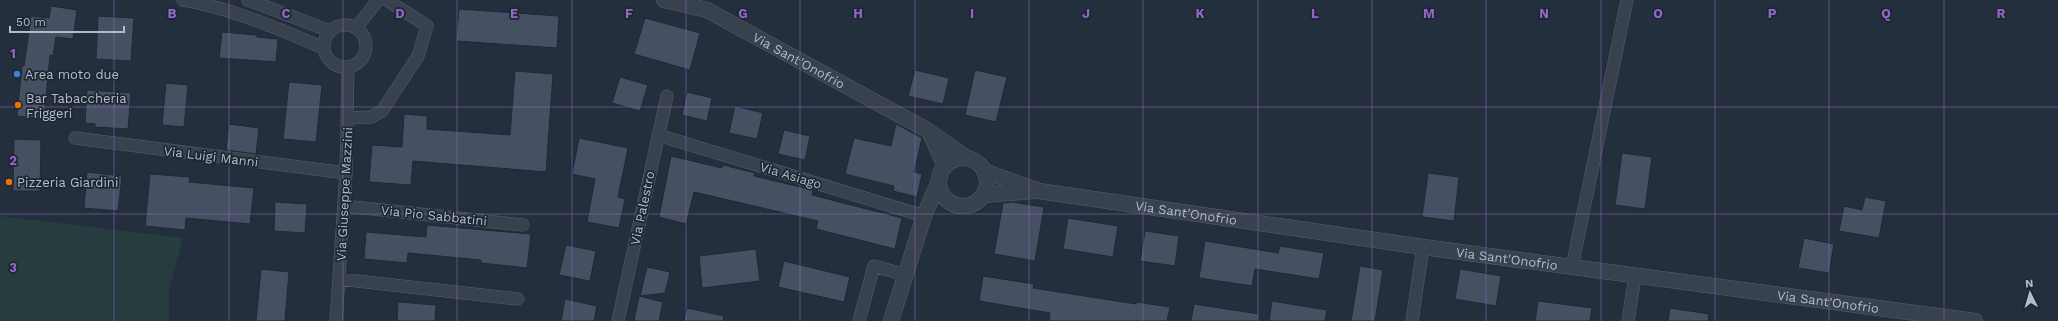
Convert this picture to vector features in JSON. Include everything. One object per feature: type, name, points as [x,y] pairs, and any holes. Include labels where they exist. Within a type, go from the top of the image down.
[{"type":"street","points":[[185,0],[253,18],[324,48]]},
{"type":"street","points":[[248,0],[330,31]]},
{"type":"street","points":[[356,28],[378,0]]},
{"type":"street","points":[[347,118],[372,117],[382,111],[418,56],[427,26],[387,0]]},
{"type":"street","name":"Via Sant'Onofrio","points":[[664,0],[707,10],[930,132],[967,158],[981,165],[986,172],[1039,191],[1423,247],[1975,321]]},
{"type":"street","points":[[1572,266],[1627,0]]},
{"type":"street","points":[[343,25],[356,28],[364,38],[366,51],[359,62],[348,67],[336,66],[325,54],[324,48],[326,36],[330,31],[343,25]]},
{"type":"street","name":"Via Giuseppe Mazzini","points":[[336,321],[346,173],[348,67]]},
{"type":"street","name":"Via Palestro","points":[[618,321],[667,96]]},
{"type":"street","points":[[930,132],[945,166]]},
{"type":"street","name":"Via Asiago","points":[[658,134],[924,216]]},
{"type":"street","name":"Via Luigi Manni","points":[[75,138],[346,173]]},
{"type":"street","points":[[891,321],[924,216],[945,166],[959,158],[967,158]]},
{"type":"street","points":[[984,195],[987,188],[986,172]]},
{"type":"street","points":[[924,216],[949,202],[940,189],[939,181]]},
{"type":"street","name":"Via Sant'Onofrio","points":[[949,202],[964,206],[972,205],[984,195],[1039,191]]},
{"type":"street","name":"Via Pio Sabbatini","points":[[344,206],[523,226]]},
{"type":"street","points":[[1412,321],[1423,247]]},
{"type":"street","points":[[859,321],[874,266],[906,275]]},
{"type":"street","points":[[1628,321],[1635,276]]},
{"type":"street","points":[[339,279],[518,299]]},
{"type":"green space","points":[[0,216],[183,238],[169,289],[169,321],[0,321]]},
{"type":"building","points":[[51,6],[77,10],[73,39],[56,37],[53,56],[50,55],[44,119],[17,116],[22,66],[24,66],[31,16],[49,18]]},
{"type":"building","points":[[459,9],[559,16],[557,48],[456,41]]},
{"type":"building","points":[[98,16],[134,18],[131,61],[96,59]]},
{"type":"building","points":[[645,18],[700,33],[690,70],[634,54]]},
{"type":"building","points":[[222,32],[257,35],[257,37],[278,39],[276,62],[219,58]]},
{"type":"building","points":[[915,70],[949,78],[943,104],[908,96]]},
{"type":"building","points":[[975,70],[1007,77],[996,122],[965,115]]},
{"type":"building","points":[[515,71],[553,74],[546,172],[413,161],[411,185],[369,182],[372,145],[402,147],[404,114],[427,116],[427,129],[510,135]]},
{"type":"building","points":[[620,77],[648,85],[640,111],[612,103]]},
{"type":"building","points":[[289,82],[322,85],[316,142],[283,139]]},
{"type":"building","points":[[166,83],[188,85],[184,127],[162,125]]},
{"type":"building","points":[[87,90],[131,93],[128,129],[95,127],[95,124],[85,123]]},
{"type":"building","points":[[687,92],[712,98],[707,121],[682,115]]},
{"type":"building","points":[[735,106],[763,113],[757,139],[729,133]]},
{"type":"building","points":[[229,124],[259,128],[256,154],[226,150]]},
{"type":"building","points":[[896,124],[922,138],[914,172],[922,174],[917,197],[893,191],[894,186],[845,174],[854,138],[891,146]]},
{"type":"building","points":[[784,130],[810,136],[805,160],[778,154]]},
{"type":"building","points":[[579,138],[628,148],[618,197],[625,199],[619,228],[587,222],[595,179],[572,174]]},
{"type":"building","points":[[14,139],[41,140],[40,191],[13,191]]},
{"type":"building","points":[[1622,153],[1652,157],[1645,209],[1615,205]]},
{"type":"building","points":[[671,156],[722,168],[723,165],[755,173],[754,176],[813,190],[812,195],[902,218],[895,249],[816,229],[818,221],[694,192],[686,224],[659,217]]},
{"type":"building","points":[[87,172],[122,176],[118,211],[84,208]]},
{"type":"building","points":[[1428,173],[1459,177],[1454,221],[1422,217]]},
{"type":"building","points":[[150,174],[190,177],[189,182],[254,188],[250,224],[186,218],[185,230],[145,226]]},
{"type":"building","points":[[1865,197],[1886,201],[1879,238],[1839,231],[1844,206],[1862,210]]},
{"type":"building","points":[[275,202],[307,204],[305,233],[274,231]]},
{"type":"building","points":[[1012,202],[1044,207],[1035,261],[994,254],[1003,203]]},
{"type":"building","points":[[1068,218],[1118,226],[1113,257],[1063,249]]},
{"type":"building","points":[[427,225],[531,234],[527,268],[481,263],[481,260],[408,253],[407,263],[364,259],[366,232],[426,237]]},
{"type":"building","points":[[1145,231],[1179,236],[1175,266],[1140,261]]},
{"type":"building","points":[[1804,238],[1834,244],[1829,273],[1798,268]]},
{"type":"building","points":[[1205,241],[1278,253],[1280,246],[1324,253],[1319,279],[1255,269],[1252,286],[1199,278]]},
{"type":"building","points":[[566,245],[596,251],[590,281],[559,275]]},
{"type":"building","points":[[756,249],[760,281],[702,288],[699,256]]},
{"type":"building","points":[[784,261],[850,277],[844,302],[778,287]]},
{"type":"building","points":[[1360,266],[1383,270],[1375,321],[1351,321]]},
{"type":"building","points":[[647,267],[670,272],[665,293],[640,296]]},
{"type":"building","points":[[261,269],[289,272],[285,321],[256,321]]},
{"type":"building","points":[[1460,269],[1501,276],[1496,306],[1455,299]]},
{"type":"building","points":[[983,276],[1034,284],[1033,288],[1136,304],[1136,302],[1170,307],[1167,321],[1049,321],[1050,313],[979,301]]},
{"type":"building","points":[[639,296],[663,302],[659,321],[634,321]]},
{"type":"building","points":[[565,299],[597,306],[594,321],[561,321]]},
{"type":"building","points":[[1272,301],[1327,310],[1325,321],[1269,321]]},
{"type":"building","points":[[1538,301],[1592,308],[1590,321],[1535,321]]},
{"type":"building","points":[[398,302],[436,305],[435,321],[397,321]]},
{"type":"building","points":[[1194,304],[1259,314],[1258,321],[1191,321]]},
{"type":"building","points":[[687,308],[724,316],[723,321],[684,321]]},
{"type":"building","points":[[1670,308],[1709,314],[1708,321],[1668,321]]},
{"type":"place","name":"Area moto due","points":[[17,74]]},
{"type":"place","name":"Bar Tabaccheria Friggeri","points":[[18,105]]},
{"type":"place","name":"Pizzeria Giardini","points":[[9,182]]}]
